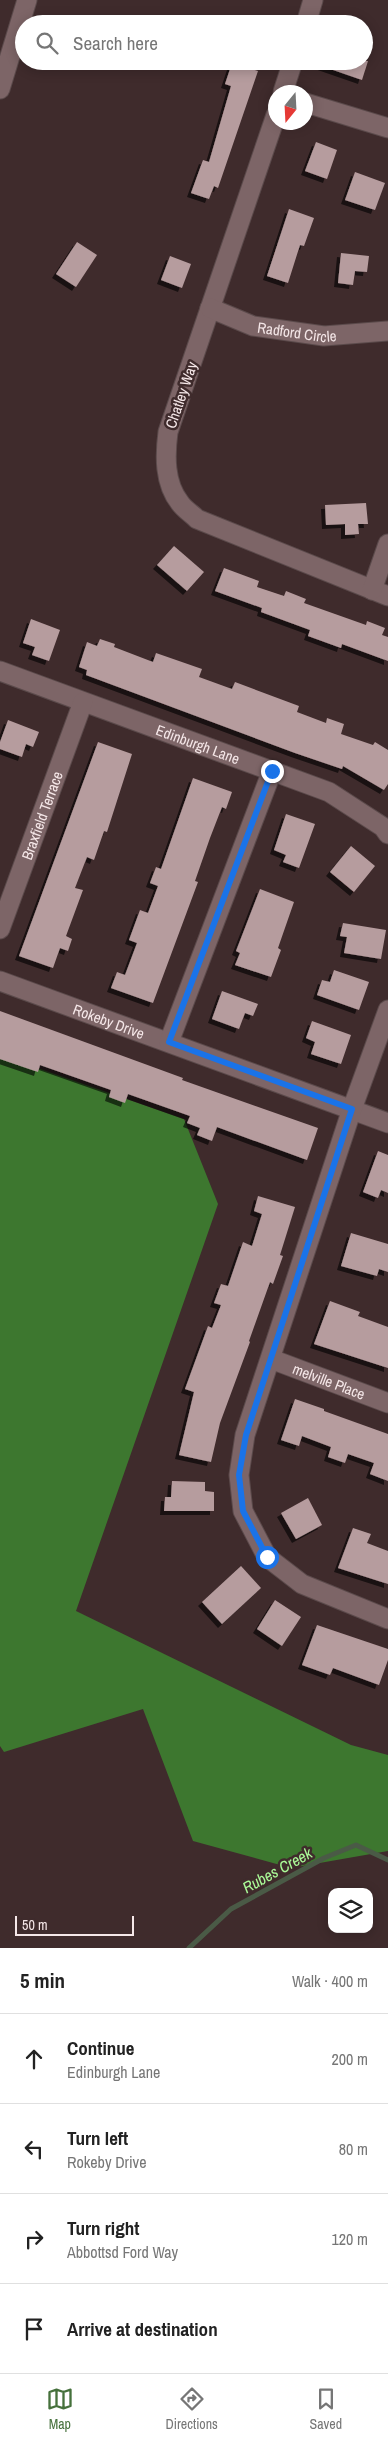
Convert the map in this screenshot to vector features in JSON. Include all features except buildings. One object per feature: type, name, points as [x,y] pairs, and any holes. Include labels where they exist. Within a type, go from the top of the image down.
[{"type":"street","points":[[22,15],[27,0]]},
{"type":"street","points":[[309,15],[314,0]]},
{"type":"street","points":[[0,89],[15,40]]},
{"type":"street","points":[[285,85],[290,70]]},
{"type":"street","points":[[313,105],[388,128]]},
{"type":"street","name":"Chatley Way","points":[[271,130],[168,432],[165,458],[169,479],[179,503],[197,519],[380,593],[388,544]]},
{"type":"street","name":"Radford Circle","points":[[210,308],[253,326],[324,336],[388,331]]},
{"type":"street","name":"Edinburgh Lane","points":[[0,671],[329,792],[383,827],[388,834]]},
{"type":"street","name":"Braxfield Terrace","points":[[0,929],[83,702]]},
{"type":"street","points":[[169,1042],[272,771]]},
{"type":"street","name":"Rokeby Drive","points":[[0,981],[388,1123]]},
{"type":"street","points":[[388,1010],[352,1109],[246,1435],[239,1475],[243,1511],[267,1557],[302,1584],[388,1619]]},
{"type":"street","name":"melville Place","points":[[271,1359],[388,1403]]},
{"type":"green space","points":[[0,1055],[184,1119],[218,1204],[76,1611],[351,1745],[388,1755],[388,1851],[291,1868],[193,1841],[143,1709],[4,1752],[0,1746]]},
{"type":"waterway","name":"Rubes Creek","points":[[189,1948],[231,1909],[324,1858],[356,1845],[388,1860]]},
{"type":"route","points":[[267,1557],[243,1511],[239,1475],[246,1435],[352,1109],[169,1042],[272,771]]}]
